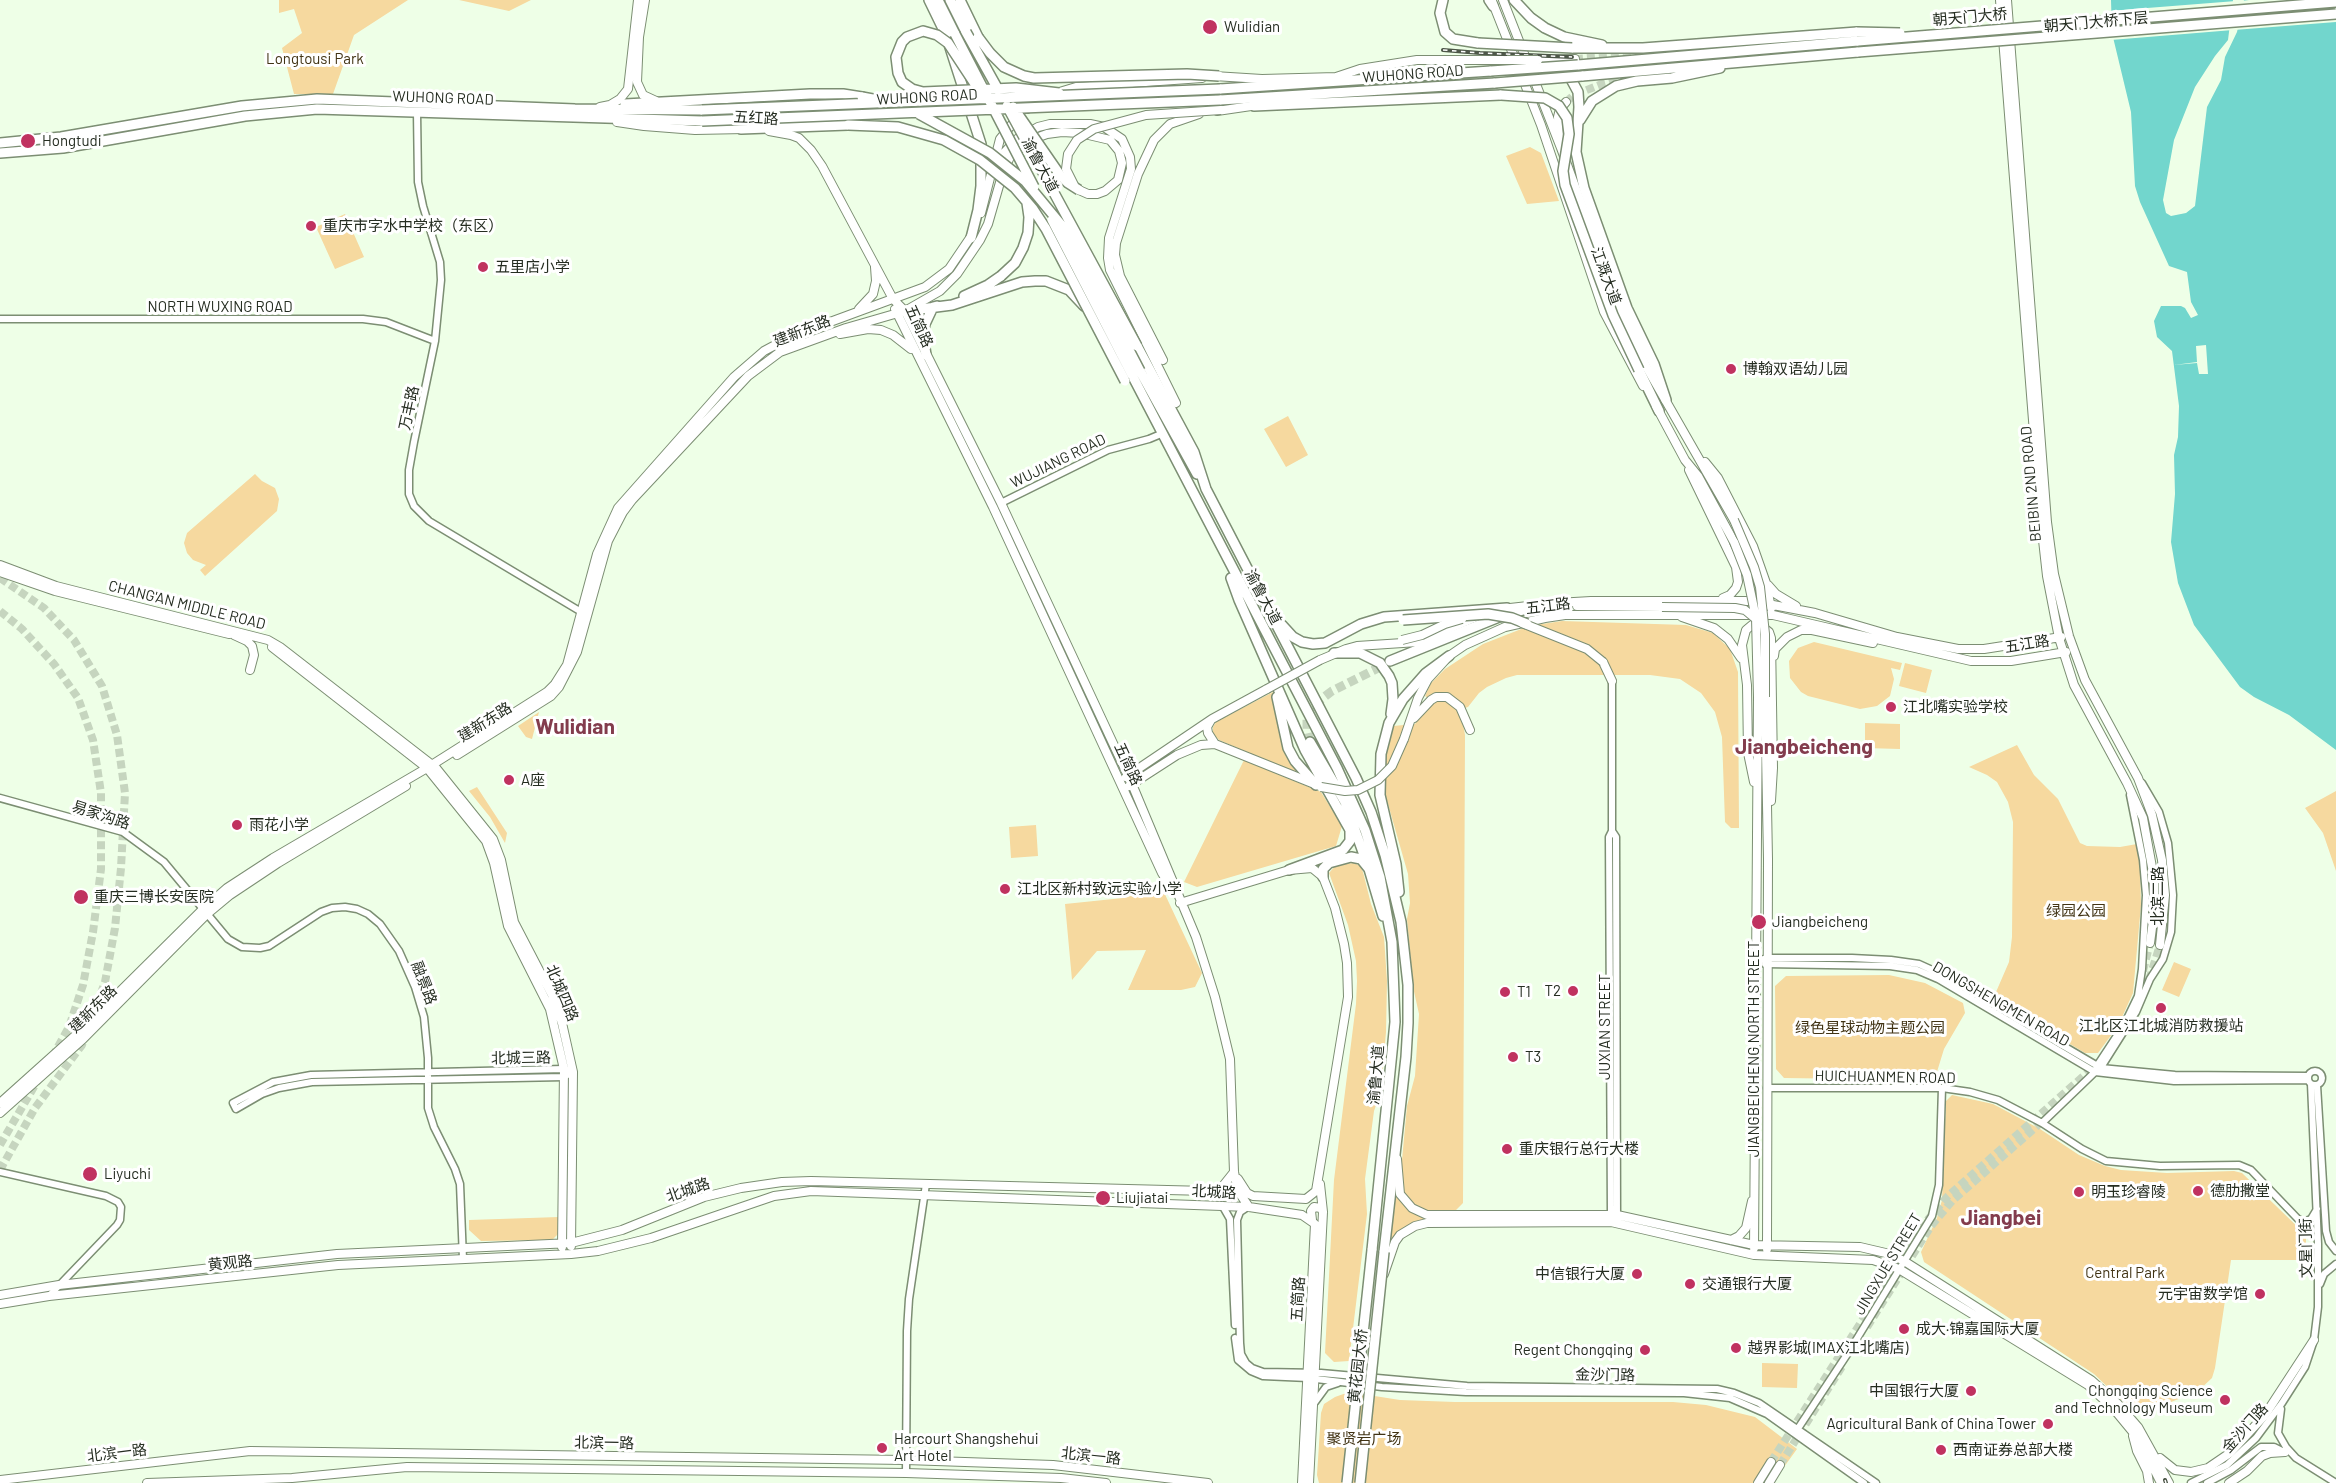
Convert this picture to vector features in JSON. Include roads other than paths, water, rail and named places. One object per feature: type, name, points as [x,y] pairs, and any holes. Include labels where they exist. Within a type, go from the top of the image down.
[{"type":"highway","points":[[929,0],[946,35],[981,144],[981,186],[971,238]]},
{"type":"highway","name":"渝鲁大道","points":[[938,0],[1152,417],[1336,768],[1365,830],[1380,878],[1392,942],[1395,987],[1394,1055],[1347,1483]]},
{"type":"highway","name":"渝鲁大道","points":[[950,0],[959,20],[1141,344],[1194,452],[1206,489],[1270,609],[1367,804],[1385,855],[1401,922],[1408,985],[1408,1023],[1388,1252]]},
{"type":"highway","points":[[958,0],[990,54],[1004,67],[1034,78],[1219,75]]},
{"type":"highway","points":[[1443,0],[1440,13],[1445,32],[1453,39],[1478,43],[1572,48],[1643,48],[1858,37]]},
{"type":"highway","points":[[1514,0],[1531,18],[1564,37],[1605,45],[1643,48]]},
{"type":"highway","name":"朝天门大桥","points":[[1858,37],[1956,34],[2336,2]]},
{"type":"highway","name":"朝天门大桥","points":[[1858,53],[2336,15]]},
{"type":"highway","points":[[1001,124],[983,97],[977,87],[948,43],[938,35],[923,31],[907,37],[902,42],[896,57],[898,73],[902,82],[912,89],[923,92],[940,91],[973,90],[984,90],[1016,88],[1077,91]]},
{"type":"highway","name":"WUHONG ROAD","points":[[0,143],[62,137],[242,106],[293,100],[341,99],[574,109],[702,110],[1077,91],[1220,89],[1491,71],[1858,37]]},
{"type":"highway","name":"WUHONG ROAD","points":[[0,153],[63,148],[245,116],[294,110],[341,109],[702,121],[1220,105],[1304,96],[1495,83],[1858,53]]},
{"type":"highway","points":[[1549,60],[1565,68],[1578,92],[1577,160],[1584,188],[1627,308],[1654,364],[1666,400]]},
{"type":"highway","points":[[1577,134],[1582,115],[1592,101],[1616,86],[1696,74],[1748,61]]},
{"type":"highway","points":[[984,63],[1054,166],[1068,183],[1079,190]]},
{"type":"highway","points":[[1262,79],[1297,84],[1342,76]]},
{"type":"highway","points":[[610,105],[843,94],[907,109],[934,120],[1011,168],[1025,181],[1068,235],[1132,376]]},
{"type":"highway","points":[[1254,106],[1501,95],[1545,98],[1559,106],[1567,118],[1569,134],[1563,171],[1565,185],[1613,315],[1659,411]]},
{"type":"highway","points":[[1304,96],[1349,102]]},
{"type":"highway","points":[[741,129],[848,125],[898,127],[944,140],[999,173],[1033,209],[1046,229],[1089,312],[1206,489]]},
{"type":"highway","points":[[926,355],[923,335],[925,324],[933,307],[978,290],[1001,276],[1015,263],[1023,248],[1028,233],[1027,205],[1020,182],[1011,168]]},
{"type":"highway","points":[[900,312],[969,301],[1006,287],[1035,281],[1058,285],[1069,290],[1089,312]]},
{"type":"highway","points":[[1222,551],[1239,600],[1305,750],[1346,820],[1351,836],[1348,846],[1337,854],[1289,870]]},
{"type":"highway","points":[[1390,662],[1499,617],[1548,604]]},
{"type":"highway","points":[[1270,609],[1293,637],[1313,644],[1325,643],[1365,623],[1397,615],[1507,608]]},
{"type":"highway","points":[[1365,623],[1488,614],[1512,618],[1527,624]]},
{"type":"highway","points":[[1334,653],[1360,653],[1374,659],[1385,669],[1393,692],[1389,723],[1380,754],[1379,785],[1396,864],[1401,922]]},
{"type":"highway","points":[[1389,723],[1402,699],[1418,681],[1449,656]]},
{"type":"highway","points":[[1272,674],[1288,747],[1295,761],[1318,786]]},
{"type":"highway","points":[[1310,742],[1345,802],[1392,942]]},
{"type":"highway","points":[[1323,877],[1325,866],[1346,857],[1361,859],[1369,869]]},
{"type":"highway","name":"黄花园大桥","points":[[1360,1483],[1382,1280],[1388,1252]]},
{"type":"main road","points":[[574,109],[610,105],[625,95],[630,81],[632,38],[638,0]]},
{"type":"main road","points":[[645,0],[639,38],[637,81],[643,95],[648,99],[666,102]]},
{"type":"main road","name":"渝鲁大道","points":[[958,0],[959,20]]},
{"type":"main road","name":"江溉大道","points":[[1503,0],[1621,312],[1647,368],[1734,520],[1750,557],[1760,587],[1765,634],[1761,697]]},
{"type":"main road","name":"BEIBIN 2ND ROAD","points":[[2000,0],[2047,576],[2059,638],[2081,699],[2127,783],[2143,818],[2152,861],[2154,913],[2150,943]]},
{"type":"main road","name":"BEIBIN 2ND ROAD","points":[[2007,0],[2047,522],[2054,574],[2073,650],[2085,680],[2138,778],[2152,815],[2162,860],[2165,895],[2160,945]]},
{"type":"main road","name":"朝天门大桥下层","points":[[1858,37],[2313,0]]},
{"type":"main road","name":"江溉大道","points":[[1491,2],[1541,125],[1604,312],[1634,372],[1659,411],[1685,460],[1698,476],[1734,542],[1747,575],[1756,618],[1761,697]]},
{"type":"main road","points":[[991,176],[1000,139],[1023,112],[1056,93],[1219,75],[1262,79],[1342,76],[1360,69],[1417,60],[1577,62]]},
{"type":"main road","points":[[933,307],[988,224],[1003,172],[1010,158],[1033,139],[1062,132],[1100,136],[1110,140],[1119,151],[1122,163],[1121,173],[1118,180],[1105,191],[1088,194],[1079,190],[1069,178],[1066,162],[1072,146],[1083,135],[1114,122],[1146,115],[1220,105],[1254,106],[1304,96]]},
{"type":"main road","points":[[1559,145],[1558,117],[1560,109],[1566,102]]},
{"type":"main road","points":[[1163,360],[1116,266],[1117,234],[1138,174],[1154,140],[1170,124],[1220,105]]},
{"type":"main road","name":"五红路","points":[[596,118],[644,126],[782,132],[805,143],[822,166],[893,299]]},
{"type":"main road","points":[[991,176],[1002,154],[1017,139],[1044,126],[1063,123],[1090,124],[1114,132],[1122,139],[1128,149],[1131,169],[1109,238],[1108,258],[1113,279],[1141,344],[1176,403]]},
{"type":"main road","name":"建新东路","points":[[584,614],[600,546],[618,508],[734,376],[753,359],[800,333],[925,287],[937,279],[955,262],[971,238],[991,176]]},
{"type":"main road","points":[[846,328],[859,319],[854,313],[873,294],[876,281],[875,263]]},
{"type":"main road","name":"建新东路","points":[[0,1103],[77,1034],[204,912],[252,871],[431,768],[547,692],[555,684],[569,657],[608,541],[632,500],[748,376],[780,352],[846,328],[900,312],[940,291],[957,274]]},
{"type":"main road","name":"五简路","points":[[893,299],[926,355],[1001,503],[1124,778]]},
{"type":"main road","name":"五简路","points":[[900,312],[916,353],[1128,786],[1162,873],[1180,903],[1203,955],[1227,1043],[1232,1087],[1234,1172],[1238,1191],[1249,1207]]},
{"type":"main road","points":[[812,340],[874,329],[893,335],[916,353]]},
{"type":"main road","points":[[1694,447],[1718,478],[1744,526],[1766,584],[1773,615]]},
{"type":"main road","points":[[1685,460],[1758,614]]},
{"type":"main road","name":"CHANG'AN MIDDLE ROAD","points":[[0,566],[56,586],[268,640],[280,647],[431,768]]},
{"type":"main road","points":[[1715,600],[1730,595],[1736,588],[1738,577],[1736,567]]},
{"type":"main road","name":"CHANG'AN MIDDLE ROAD","points":[[0,572],[55,591],[261,642],[278,651],[431,768]]},
{"type":"main road","points":[[1766,584],[1785,600],[1815,613]]},
{"type":"main road","name":"五江路","points":[[1124,778],[1212,719],[1334,653],[1369,645],[1418,642],[1473,618],[1507,608],[1591,601],[1715,600],[1770,604],[1815,613],[1897,637],[1946,647],[1984,649],[2069,636]]},
{"type":"main road","points":[[1548,604],[1663,611],[1744,610],[1758,621],[1765,634]]},
{"type":"main road","points":[[1663,611],[1714,628],[1734,645],[1744,665]]},
{"type":"main road","name":"五江路","points":[[1215,744],[1318,786],[1352,790],[1378,780],[1392,766],[1411,722],[1418,698],[1428,679],[1449,656],[1484,636],[1524,621],[1565,615],[1663,611],[1773,615],[1984,662],[2073,650]]},
{"type":"main road","points":[[1369,645],[1402,640],[1466,618],[1501,619],[1527,624],[1587,649],[1603,662],[1612,681]]},
{"type":"main road","points":[[1757,796],[1748,753],[1747,685],[1742,639],[1746,630],[1752,625],[1759,624],[1769,632],[1772,667],[1773,768],[1768,859]]},
{"type":"main road","points":[[1772,667],[1775,649],[1787,637],[1801,630],[1812,630],[1863,642],[1895,644]]},
{"type":"main road","points":[[234,635],[252,646],[254,655],[249,670]]},
{"type":"main road","points":[[2034,642],[2040,648],[2035,656]]},
{"type":"main road","points":[[1411,722],[1431,700],[1441,696],[1460,706],[1470,730]]},
{"type":"main road","name":"JIANGBEICHENG NORTH STREET","points":[[1754,1255],[1757,796],[1761,697]]},
{"type":"main road","name":"JIANGBEICHENG NORTH STREET","points":[[1761,697],[1768,859],[1767,1256]]},
{"type":"main road","points":[[1128,786],[1191,748],[1215,744],[1207,727],[1212,719]]},
{"type":"main road","name":"北城四路","points":[[431,768],[486,828],[493,839],[501,861],[514,922],[558,1009],[573,1072],[567,1243]]},
{"type":"main road","name":"北城四路","points":[[431,768],[481,834],[491,852],[508,926],[550,1009],[564,1073],[567,1254]]},
{"type":"main road","points":[[1180,903],[1289,870],[1312,868],[1323,877]]},
{"type":"main road","name":"五简路","points":[[1302,1483],[1323,1212],[1320,1179],[1348,997],[1347,963],[1340,927],[1323,877]]},
{"type":"main road","name":"建新东路","points":[[0,1113],[83,1039],[204,912]]},
{"type":"main road","points":[[1396,1146],[1400,1194],[1412,1208],[1427,1215],[1614,1219],[1754,1245],[1876,1249],[1904,1261],[2091,1380],[2127,1414],[2162,1460],[2175,1470],[2197,1471],[2215,1464],[2237,1447],[2258,1424],[2314,1340]]},
{"type":"main road","points":[[1234,1172],[1243,1189],[1253,1196],[1306,1198],[1314,1195],[1320,1179]]},
{"type":"main road","name":"北城路","points":[[463,1247],[567,1243],[622,1230],[704,1197],[741,1188],[782,1182],[1207,1191],[1222,1187],[1234,1172]]},
{"type":"main road","name":"北城路","points":[[463,1259],[567,1254],[627,1245],[774,1196],[811,1191],[925,1197],[1071,1199],[1249,1207]]},
{"type":"main road","points":[[1731,1240],[1739,1236],[1746,1228],[1755,1191]]},
{"type":"main road","points":[[1249,1207],[1302,1215],[1312,1220]]},
{"type":"main road","points":[[1312,1220],[1311,1211],[1314,1207],[1321,1208],[1323,1212]]},
{"type":"main road","points":[[1388,1252],[1400,1235],[1415,1226],[1427,1223],[1614,1219],[1754,1255],[1874,1260],[1899,1269],[2088,1385],[2113,1408],[2132,1431],[2165,1482]]},
{"type":"main road","name":"五简路","points":[[1310,1483],[1315,1236],[1315,1224],[1312,1220]]},
{"type":"main road","name":"黄观路","points":[[0,1295],[59,1285],[337,1254],[463,1247]]},
{"type":"main road","name":"黄观路","points":[[0,1304],[49,1296],[338,1265],[463,1259]]},
{"type":"main road","points":[[2132,1431],[2149,1483]]},
{"type":"main road","points":[[2147,1442],[2165,1482]]},
{"type":"main road","name":"北滨一路","points":[[0,1480],[250,1451],[906,1460],[1053,1466],[1208,1483]]},
{"type":"main road","points":[[2229,1483],[2247,1472],[2265,1454],[2285,1452]]},
{"type":"main road","points":[[1758,1483],[1771,1462]]},
{"type":"main road","points":[[1769,1483],[1780,1465]]},
{"type":"main road","name":"北滨一路","points":[[147,1483],[292,1478],[407,1467],[906,1473],[1061,1478],[1106,1483]]},
{"type":"street","name":"万丰路","points":[[417,112],[418,182],[441,270],[435,341],[409,470],[409,494],[414,506],[429,520],[584,614]]},
{"type":"street","name":"NORTH WUXING ROAD","points":[[0,319],[363,319],[386,322],[435,341]]},
{"type":"street","name":"WUJIANG ROAD","points":[[1001,503],[1108,450],[1161,434]]},
{"type":"street","name":"JUXIAN STREET","points":[[1612,681],[1612,831],[1616,837],[1614,1219]]},
{"type":"street","name":"北滨二路","points":[[2042,1123],[2098,1069],[2129,1025],[2168,946],[2173,915],[2170,858],[2159,812],[2152,797],[2138,778]]},
{"type":"street","name":"北滨二路","points":[[2098,1069],[2138,996],[2141,978],[2146,910],[2145,873],[2127,783]]},
{"type":"street","name":"易家沟路","points":[[0,798],[123,832],[164,862],[204,912]]},
{"type":"street","name":"融景路","points":[[204,912],[234,944],[250,948],[269,946],[321,912],[332,908],[345,907],[368,915],[380,924],[399,951],[415,987],[426,1028],[430,1114],[460,1184],[463,1259]]},
{"type":"street","points":[[2142,955],[2146,963],[2151,965],[2156,965],[2163,959]]},
{"type":"street","name":"DONGSHENGMEN ROAD","points":[[1756,961],[1890,966],[1917,970],[2098,1069],[2174,1081],[2311,1081]]},
{"type":"street","name":"北城三路","points":[[564,1073],[428,1071],[293,1077],[258,1089],[233,1103],[236,1108],[271,1091],[312,1082],[428,1079],[564,1073],[573,1072]]},
{"type":"street","name":"文星门街","points":[[2282,1403],[2305,1367],[2317,1325],[2317,1209],[2311,1081]]},
{"type":"street","name":"文星门街","points":[[2311,1081],[2326,1231],[2329,1242],[2336,1251]]},
{"type":"street","name":"HUICHUANMEN ROAD","points":[[1767,1088],[1942,1088],[1970,1092],[1991,1098],[2042,1123],[2082,1149],[2106,1161],[2160,1166],[2240,1165],[2251,1170],[2298,1219],[2304,1222],[2311,1219],[2317,1209]]},
{"type":"street","name":"JINGXUE STREET","points":[[1796,1430],[1850,1350],[1932,1216],[1939,1185],[1942,1088]]},
{"type":"street","points":[[0,1172],[106,1196],[118,1202],[121,1207],[120,1220],[117,1225],[49,1296]]},
{"type":"street","points":[[906,1473],[909,1299],[926,1184]]},
{"type":"street","points":[[1222,1205],[1230,1219],[1238,1360],[1251,1371],[1263,1376],[1312,1375]]},
{"type":"street","points":[[1249,1207],[1239,1212],[1237,1220],[1241,1354],[1252,1368],[1263,1372],[1312,1375]]},
{"type":"street","points":[[2318,1288],[2324,1274],[2336,1264]]},
{"type":"street","name":"金沙门路","points":[[1312,1375],[1382,1387],[1466,1392],[1617,1392],[1716,1395],[1756,1407],[1796,1430],[1876,1483]]},
{"type":"street","name":"金沙门路","points":[[1312,1375],[1467,1386],[1717,1389],[1759,1403],[1864,1483]]},
{"type":"street","points":[[1312,1408],[1317,1397],[1326,1387],[1331,1384],[1348,1382]]},
{"type":"street","points":[[2282,1403],[2278,1433],[2281,1441],[2296,1458]]},
{"type":"street","name":"金沙门路","points":[[2191,1483],[2227,1465],[2242,1453],[2282,1403]]},
{"type":"street","name":"金沙门路","points":[[2207,1483],[2230,1470],[2261,1447],[2285,1452],[2336,1483]]},
{"type":"water","points":[[2111,0],[2233,0],[2228,40],[2195,87],[2174,140],[2163,200],[2166,213],[2171,216],[2186,213],[2195,206],[2207,107],[2221,80],[2225,57],[2237,32],[2244,0],[2336,0],[2336,750],[2289,715],[2240,687],[2194,625],[2178,583],[2171,542],[2175,494],[2174,455],[2178,437],[2179,406],[2172,351],[2157,337],[2154,321],[2161,306],[2181,306],[2191,318],[2198,315],[2191,302],[2187,272],[2169,266],[2135,186],[2131,112],[2112,33]]},
{"type":"tunnel","points":[[1575,59],[1769,44]]},
{"type":"tunnel","points":[[1566,102],[1574,95],[1602,84],[1640,74]]},
{"type":"tunnel","points":[[0,578],[44,608],[74,640],[102,686],[117,735],[125,793],[115,928],[105,982],[82,1045],[35,1108],[0,1170]]},
{"type":"tunnel","points":[[0,611],[22,629],[54,664],[78,698],[93,740],[101,793],[101,869],[93,932],[83,985],[69,1027],[54,1054]]},
{"type":"tunnel","points":[[1310,742],[1307,718],[1311,707],[1332,691],[1388,663]]},
{"type":"tunnel","points":[[2143,971],[2150,943]]},
{"type":"tunnel","points":[[2149,980],[2160,945]]},
{"type":"tunnel","points":[[1771,1462],[1925,1223],[1948,1196],[2095,1066]]},
{"type":"tunnel","points":[[0,1145],[38,1080]]},
{"type":"tunnel","points":[[1867,1327],[1931,1226],[1952,1201],[2045,1119]]},
{"type":"tunnel","points":[[1780,1465],[1843,1365]]},
{"type":"railway","points":[[1858,50],[2336,12]]},
{"type":"railway","points":[[1443,50],[1572,57]]},
{"type":"place","name":"Wulidian","points":[[1210,27]]},
{"type":"place","name":"Hongtudi","points":[[28,141]]},
{"type":"place","name":"重庆市字水中学校（东区）","points":[[311,226]]},
{"type":"place","name":"五里店小学","points":[[483,267]]},
{"type":"place","name":"博翰双语幼儿园","points":[[1731,369]]},
{"type":"place","name":"江北嘴实验学校","points":[[1891,707]]},
{"type":"place","name":"A座","points":[[509,780]]},
{"type":"place","name":"雨花小学","points":[[237,825]]},
{"type":"place","name":"江北区新村致远实验小学","points":[[1005,889]]},
{"type":"place","name":"重庆三博长安医院","points":[[81,897]]},
{"type":"place","name":"Jiangbeicheng","points":[[1759,922]]},
{"type":"place","name":"T2","points":[[1573,991]]},
{"type":"place","name":"T1","points":[[1505,992]]},
{"type":"place","name":"江北区江北城消防救援站","points":[[2161,1008]]},
{"type":"place","name":"T3","points":[[1513,1057]]},
{"type":"place","name":"重庆银行总行大楼","points":[[1507,1149]]},
{"type":"place","name":"Liyuchi","points":[[90,1174]]},
{"type":"place","name":"德肋撒堂","points":[[2198,1191]]},
{"type":"place","name":"明玉珍睿陵","points":[[2079,1192]]},
{"type":"place","name":"Liujiatai","points":[[1103,1198]]},
{"type":"place","name":"中信银行大厦","points":[[1637,1274]]},
{"type":"place","name":"交通银行大厦","points":[[1690,1284]]},
{"type":"place","name":"元宇宙数学馆","points":[[2260,1294]]},
{"type":"place","name":"成大·锦嘉国际大厦","points":[[1904,1329]]},
{"type":"place","name":"越界影城(IMAX江北嘴店)","points":[[1736,1348]]},
{"type":"place","name":"Regent Chongqing","points":[[1645,1350]]},
{"type":"place","name":"中国银行大厦","points":[[1971,1391]]},
{"type":"place","name":"Chongqing Science and Technology Museum","points":[[2225,1400]]},
{"type":"place","name":"Agricultural Bank of China Tower","points":[[2048,1424]]},
{"type":"place","name":"Harcourt Shangshehui Art Hotel","points":[[882,1448]]},
{"type":"place","name":"西南证券总部大楼","points":[[1941,1450]]},
{"type":"district","name":"Wulidian","points":[[575,727]]},
{"type":"district","name":"Jiangbeicheng","points":[[1804,747]]},
{"type":"district","name":"Jiangbei","points":[[2001,1218]]},
{"type":"park label","name":"Longtousi Park","points":[[315,59]]},
{"type":"park label","name":"绿园公园","points":[[2076,911]]},
{"type":"park label","name":"绿色星球动物主题公园","points":[[1870,1028]]},
{"type":"park label","name":"Central Park","points":[[2125,1273]]},
{"type":"park label","name":"聚贤岩广场","points":[[1364,1439]]}]
